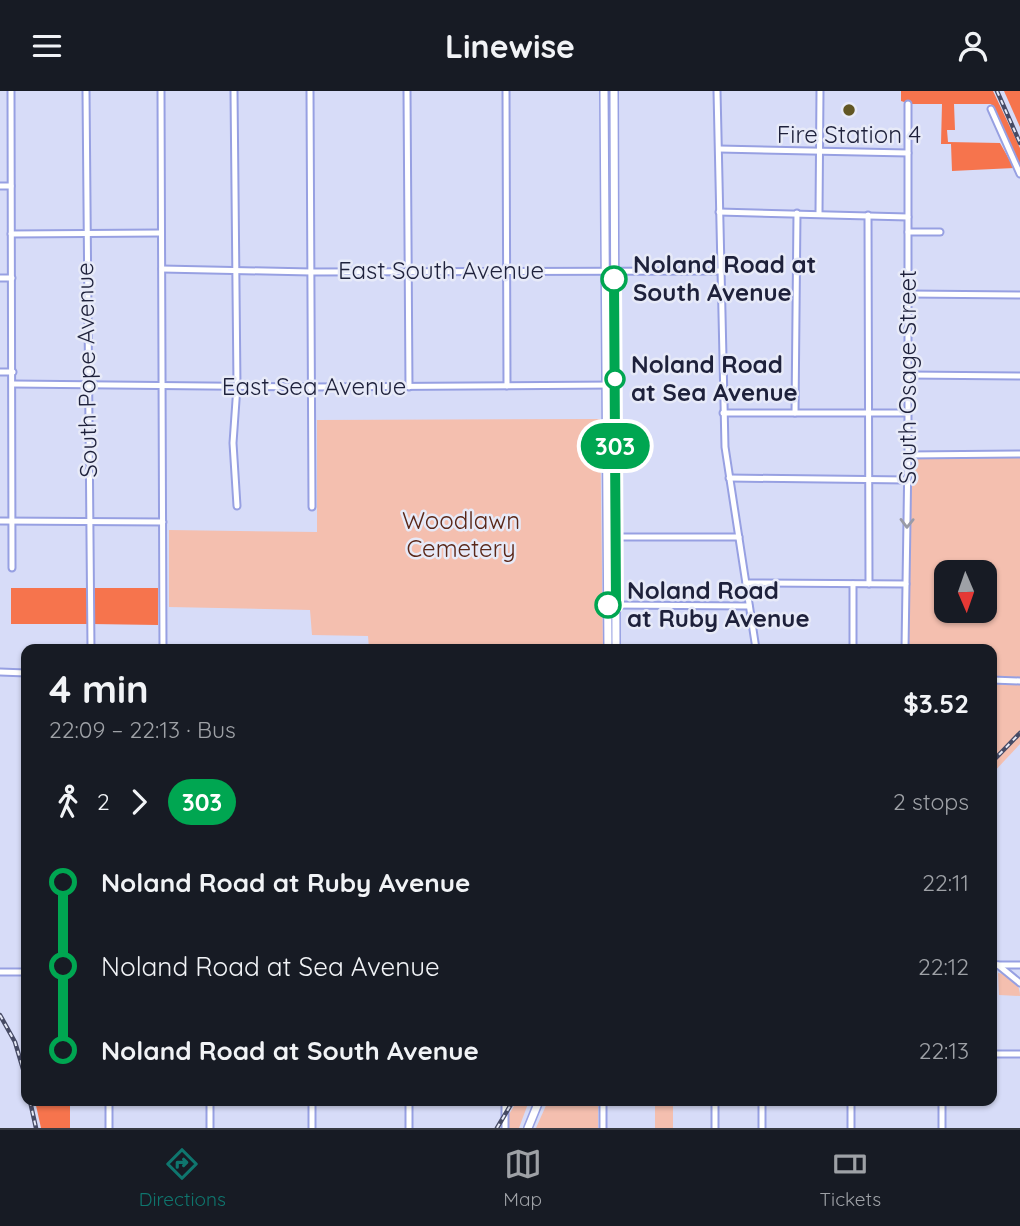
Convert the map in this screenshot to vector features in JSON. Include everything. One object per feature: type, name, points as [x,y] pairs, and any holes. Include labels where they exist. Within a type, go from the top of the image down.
[{"type":"main road","points":[[604,91],[611,385],[612,605],[608,644]]},
{"type":"main road","points":[[610,271],[614,91]]},
{"type":"main road","points":[[612,605],[616,644]]},
{"type":"main road","points":[[528,1128],[537,1106]]},
{"type":"street","points":[[11,91],[12,568]]},
{"type":"street","name":"South Pope Avenue","points":[[86,91],[91,644]]},
{"type":"street","points":[[160,91],[163,644]]},
{"type":"street","points":[[234,91],[237,386],[233,443],[237,506]]},
{"type":"street","points":[[310,91],[312,507]]},
{"type":"street","points":[[407,91],[409,387]]},
{"type":"street","points":[[506,91],[507,386]]},
{"type":"street","points":[[717,91],[723,412],[729,478],[755,644]]},
{"type":"street","points":[[819,213],[820,91]]},
{"type":"street","name":"South Osage Street","points":[[905,644],[908,104]]},
{"type":"street","points":[[991,109],[1020,174]]},
{"type":"street","points":[[719,149],[908,153]]},
{"type":"street","points":[[0,186],[11,186]]},
{"type":"street","points":[[719,212],[908,216]]},
{"type":"street","points":[[795,413],[797,213]]},
{"type":"street","points":[[868,215],[869,584]]},
{"type":"street","points":[[908,232],[940,232]]},
{"type":"street","points":[[11,234],[162,233]]},
{"type":"street","name":"East South Avenue","points":[[162,269],[311,272],[721,271]]},
{"type":"street","points":[[0,278],[12,278]]},
{"type":"street","points":[[909,294],[1020,295]]},
{"type":"street","points":[[0,372],[13,372]]},
{"type":"street","points":[[908,376],[1020,376]]},
{"type":"street","name":"East Sea Avenue","points":[[13,384],[312,387],[611,385]]},
{"type":"street","points":[[723,412],[907,413]]},
{"type":"street","points":[[908,455],[1020,454]]},
{"type":"street","points":[[729,478],[907,480]]},
{"type":"street","points":[[0,521],[163,522]]},
{"type":"street","points":[[612,537],[739,537]]},
{"type":"street","points":[[746,583],[906,584]]},
{"type":"street","points":[[853,584],[853,644]]},
{"type":"street","points":[[612,605],[749,606]]},
{"type":"street","points":[[0,672],[21,673]]},
{"type":"street","points":[[997,680],[1020,681]]},
{"type":"street","points":[[997,965],[1020,965]]},
{"type":"street","points":[[997,966],[1020,983]]},
{"type":"street","points":[[0,972],[21,972]]},
{"type":"street","points":[[997,1054],[1020,1054]]},
{"type":"street","points":[[109,1106],[109,1128]]},
{"type":"street","points":[[210,1106],[210,1128]]},
{"type":"street","points":[[312,1106],[312,1128]]},
{"type":"street","points":[[409,1106],[409,1128]]},
{"type":"street","points":[[505,1106],[505,1128]]},
{"type":"street","points":[[603,1106],[603,1128]]},
{"type":"street","points":[[715,1106],[715,1128]]},
{"type":"street","points":[[762,1106],[762,1128]]},
{"type":"street","points":[[851,1128],[852,1106]]},
{"type":"street","points":[[942,1106],[942,1128]]},
{"type":"green space","name":"Woodlawn Cemetery","points":[[600,419],[603,644],[369,644],[368,636],[312,635],[310,610],[169,607],[169,530],[317,532],[317,420]]},
{"type":"green space","points":[[1020,454],[1020,744],[997,769],[997,644],[906,644],[908,455]]},
{"type":"green space","points":[[998,973],[1014,980],[1020,996],[999,995]]},
{"type":"green space","points":[[514,1106],[527,1106],[519,1128],[508,1128],[508,1116]]},
{"type":"green space","points":[[546,1106],[598,1106],[598,1128],[536,1128]]},
{"type":"green space","points":[[655,1106],[673,1106],[673,1128],[655,1128]]},
{"type":"shaded area","points":[[901,91],[993,91],[1020,148],[1020,167],[991,104],[954,104],[955,130],[947,130],[948,142],[1000,143],[1014,168],[952,171],[951,144],[941,144],[942,104],[910,104],[901,101]]},
{"type":"shaded area","points":[[1004,91],[1020,91],[1020,127]]},
{"type":"shaded area","points":[[11,588],[87,588],[87,624],[11,624]]},
{"type":"shaded area","points":[[92,588],[158,588],[158,625],[92,624]]},
{"type":"shaded area","points":[[36,1106],[70,1106],[70,1128],[41,1128]]},
{"type":"railway","points":[[997,91],[1020,143]]},
{"type":"railway","points":[[997,757],[1020,733]]},
{"type":"railway","points":[[0,1015],[15,1042],[21,1062]]},
{"type":"railway","points":[[31,1106],[36,1128]]},
{"type":"railway","points":[[497,1128],[510,1106]]},
{"type":"bus line","name":"303","points":[[608,605],[616,605],[614,279]]},
{"type":"place","name":"Fire Station 4","points":[[849,110]]},
{"type":"place","name":"Noland Road at South Avenue","points":[[614,279]]},
{"type":"place","name":"Noland Road at Sea Avenue","points":[[615,379]]},
{"type":"place","name":"Noland Road at Ruby Avenue","points":[[608,605]]}]
